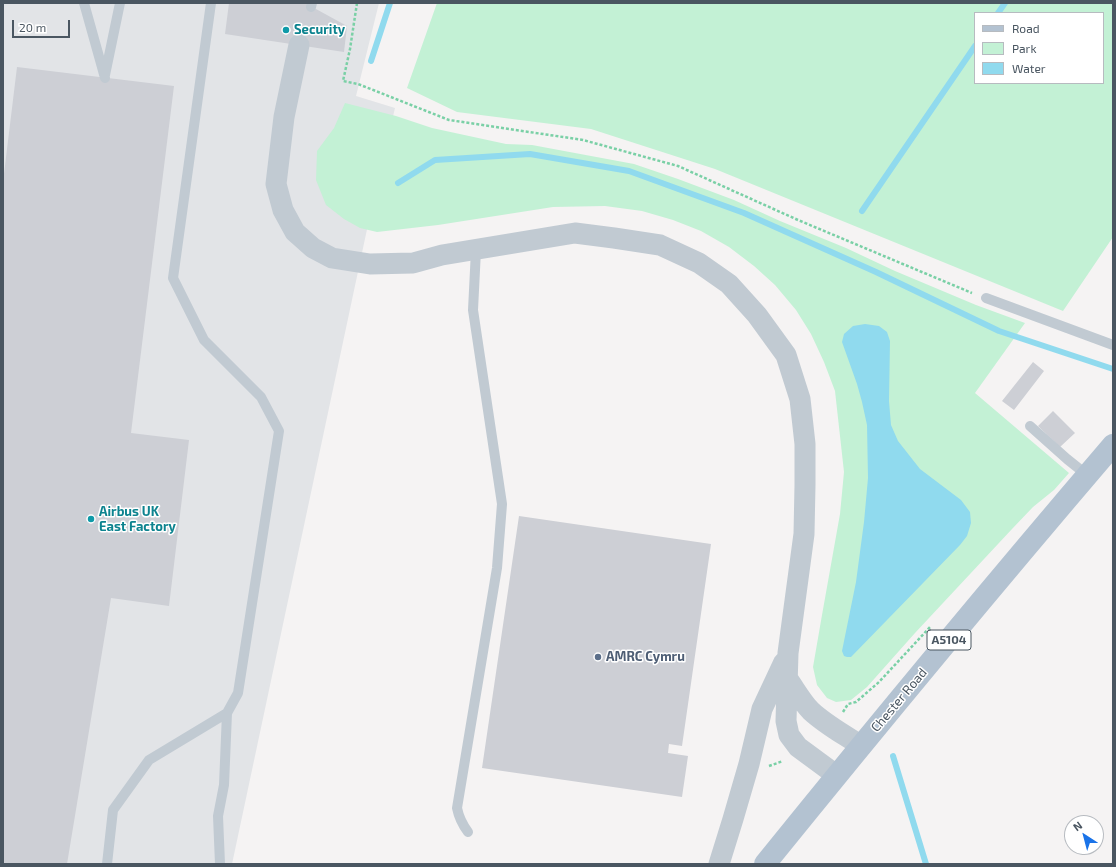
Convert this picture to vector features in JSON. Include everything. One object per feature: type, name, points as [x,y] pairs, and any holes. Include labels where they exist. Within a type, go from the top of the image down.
[{"type":"main road","name":"Chester Road","points":[[765,864],[836,775],[1113,445]]},
{"type":"street","points":[[300,45],[284,117],[276,184],[283,210],[294,232],[313,248],[332,258],[370,264],[413,262],[442,255],[575,233],[614,238],[660,245],[699,263],[729,284],[757,315],[786,355],[800,399],[805,444],[804,534],[788,653],[786,721],[789,735],[798,747],[836,775]]},
{"type":"street","points":[[718,864],[749,764],[762,709],[788,653]]},
{"type":"street","points":[[787,678],[812,712],[831,727],[861,746]]},
{"type":"lane","points":[[84,3],[105,78],[120,3]]},
{"type":"lane","points":[[211,3],[173,278],[204,340],[260,397],[279,431],[238,693],[227,713],[224,785],[218,816],[220,864]]},
{"type":"lane","points":[[468,832],[459,816],[458,808],[496,568],[502,504],[473,310],[476,250]]},
{"type":"lane","points":[[986,298],[1113,345]]},
{"type":"lane","points":[[1030,426],[1087,475]]},
{"type":"lane","points":[[107,864],[113,810],[149,760],[227,713]]},
{"type":"path","points":[[357,3],[350,49],[342,81],[358,84],[449,120],[583,140],[678,166],[806,223],[986,298]]},
{"type":"shaded area","points":[[3,3],[379,3],[356,96],[395,108],[376,187],[232,864],[3,864]]},
{"type":"green space","points":[[437,3],[1113,3],[1113,237],[1063,311],[715,169],[591,129],[457,112],[407,88]]},
{"type":"green space","points":[[345,103],[396,116],[432,128],[506,144],[532,145],[634,164],[734,200],[846,248],[895,271],[976,305],[1025,323],[975,393],[1069,473],[1054,490],[1033,507],[1012,529],[867,687],[851,700],[836,702],[827,698],[817,685],[813,667],[840,514],[844,472],[835,391],[811,334],[796,310],[775,285],[754,266],[729,247],[701,231],[673,220],[642,211],[605,206],[553,207],[438,225],[377,232],[360,228],[344,219],[326,205],[316,180],[317,151],[334,128]]},
{"type":"water","points":[[865,324],[879,326],[887,332],[890,341],[889,401],[891,425],[898,441],[920,469],[961,500],[970,512],[971,523],[967,536],[960,545],[851,657],[847,657],[844,656],[842,651],[856,582],[868,478],[867,425],[857,384],[842,342],[844,334],[853,326]]},
{"type":"building","name":"Security","points":[[229,3],[305,3],[347,26],[344,52],[225,34]]},
{"type":"building","name":"Airbus UK East Factory","points":[[17,67],[174,86],[131,433],[189,440],[169,606],[111,598],[67,864],[3,864],[3,182]]},
{"type":"building","points":[[1033,362],[1044,371],[1014,410],[1002,401]]},
{"type":"building","points":[[1053,411],[1075,433],[1060,447],[1038,426]]},
{"type":"building","points":[[519,516],[711,544],[682,746],[669,744],[668,753],[688,756],[682,797],[482,768]]},
{"type":"waterway","points":[[371,61],[390,3]]},
{"type":"waterway","points":[[999,12],[1005,3]]},
{"type":"waterway","points":[[862,211],[974,47]]},
{"type":"waterway","points":[[398,183],[435,160],[530,154],[629,171],[744,213],[876,272],[999,331],[1113,369]]},
{"type":"waterway","points":[[893,756],[926,864]]},
{"type":"place","name":"Security","points":[[286,30]]},
{"type":"place","name":"Airbus UK East Factory","points":[[91,519]]},
{"type":"place","name":"AMRC Cymru","points":[[598,657]]}]
